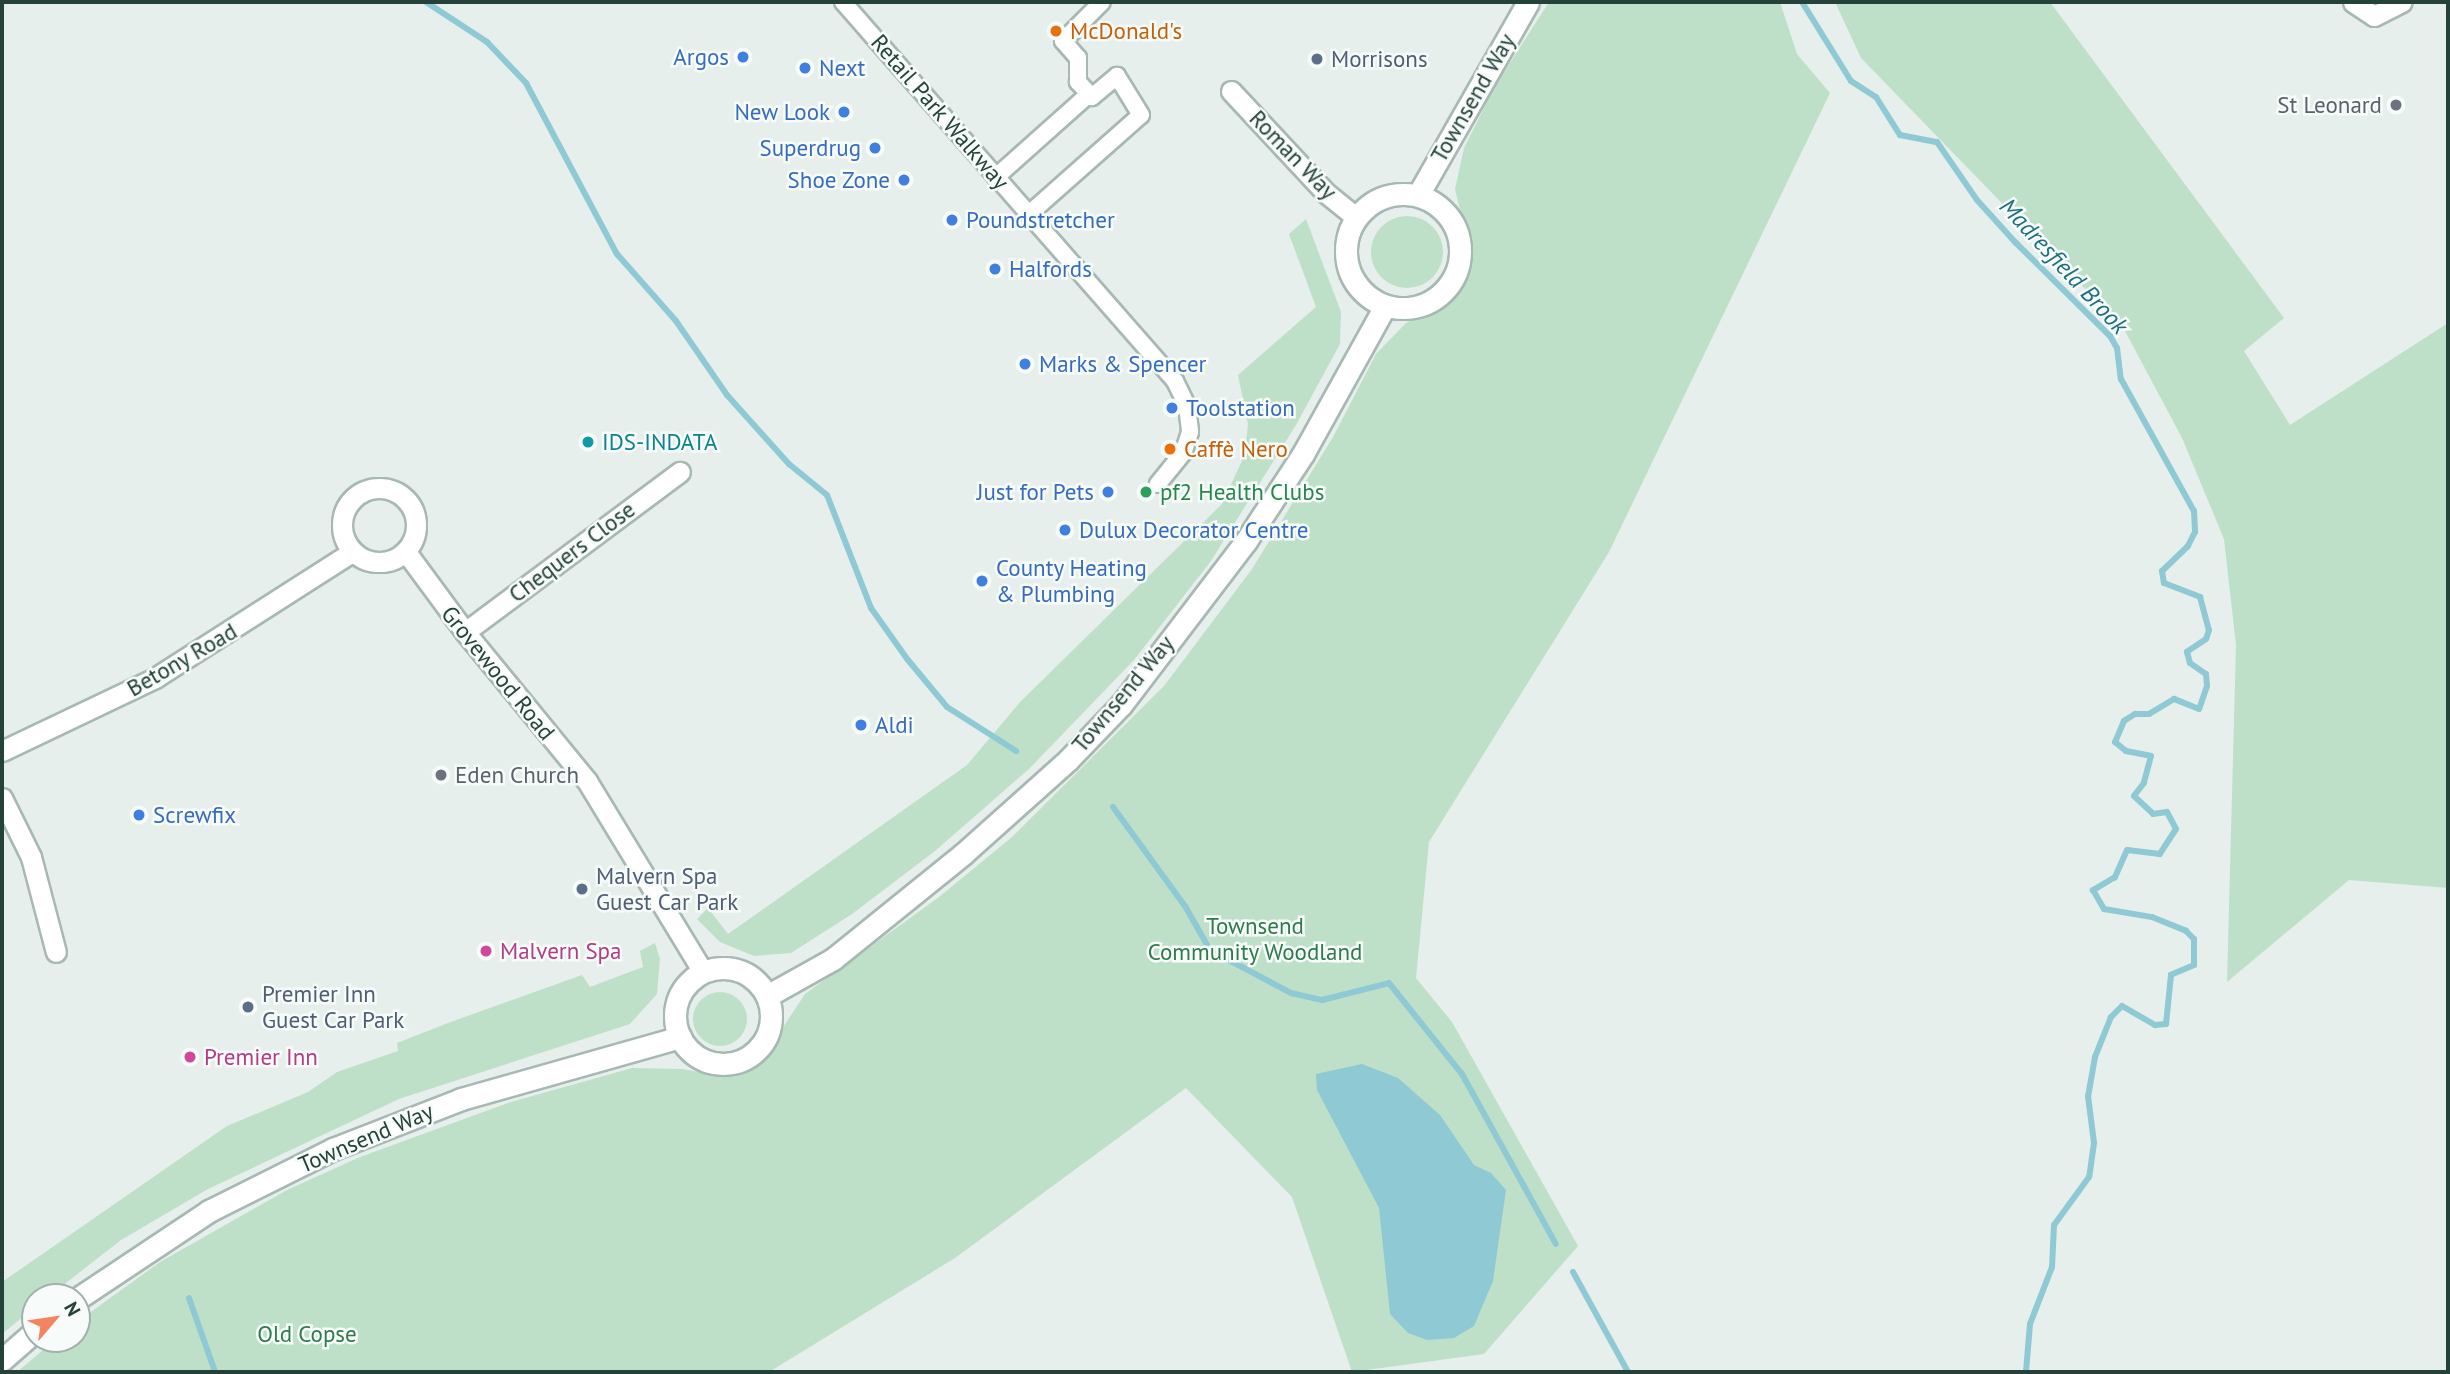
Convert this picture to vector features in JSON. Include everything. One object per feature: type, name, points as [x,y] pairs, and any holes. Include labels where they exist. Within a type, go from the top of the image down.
[{"type":"main road","name":"Townsend Way","points":[[1418,195],[1528,2]]},
{"type":"main road","points":[[1386,195],[1418,195],[1444,211],[1455,227],[1460,262],[1441,294],[1424,305],[1385,306],[1359,289],[1349,272],[1345,244],[1356,217],[1386,195]]},
{"type":"main road","name":"Townsend Way","points":[[767,996],[833,959],[963,854],[1121,705],[1246,541],[1303,454],[1385,306]]},
{"type":"main road","points":[[702,970],[736,970],[752,978],[767,996],[771,1018],[767,1037],[753,1055],[734,1063],[711,1063],[690,1051],[680,1037],[677,1002],[702,970]]},
{"type":"main road","name":"Townsend Way","points":[[91,1289],[209,1211],[333,1149],[461,1099],[680,1037]]},
{"type":"main road","points":[[2,1360],[21,1343]]},
{"type":"street","name":"Retail Park Walkway","points":[[843,2],[1178,386],[1188,419],[1183,453],[1158,484]]},
{"type":"street","points":[[1029,214],[1141,115],[1117,76],[1092,97],[1088,94],[1078,82],[1078,58],[1063,41],[1102,2]]},
{"type":"street","points":[[2353,2],[2374,16],[2402,2]]},
{"type":"street","name":"Roman Way","points":[[1231,91],[1326,192],[1356,217]]},
{"type":"street","points":[[996,177],[1088,94]]},
{"type":"street","name":"Chequers Close","points":[[465,632],[680,472]]},
{"type":"street","points":[[376,488],[403,496],[413,508],[415,539],[406,552],[389,562],[369,562],[352,552],[343,537],[344,512],[359,493],[376,488]]},
{"type":"street","name":"Betony Road","points":[[2,751],[155,678],[352,552]]},
{"type":"street","name":"Grovewood Road","points":[[406,552],[465,632],[587,781],[702,970]]},
{"type":"street","points":[[2,798],[31,857],[56,952]]},
{"type":"green space","name":"Townsend Community Woodland","points":[[1549,2],[1780,2],[1797,54],[1830,93],[1609,552],[1429,842],[1416,978],[1452,1022],[1578,1246],[1484,1354],[1352,1372],[1292,1197],[1186,1088],[955,1258],[769,1372],[17,1372],[39,1353],[91,1353],[91,1312],[160,1262],[287,1190],[360,1157],[511,1102],[632,1068],[683,1069],[721,1076],[743,1071],[760,1062],[805,994],[939,897],[1012,837],[1164,686],[1252,569],[1333,437],[1376,354],[1406,323],[1451,299],[1464,279],[1470,252],[1455,189],[1464,148],[1495,86]]},
{"type":"green space","points":[[1835,2],[2050,2],[2284,318],[2244,351],[2290,425],[2448,323],[2448,888],[2349,880],[2227,982],[2236,645],[2224,539],[2182,438],[2124,329],[1861,58]]},
{"type":"green space","points":[[1407,216],[1421,219],[1433,226],[1440,238],[1443,252],[1440,266],[1433,278],[1421,285],[1407,288],[1393,285],[1381,278],[1374,266],[1371,252],[1374,238],[1381,226],[1393,219]]},
{"type":"green space","points":[[1306,219],[1341,312],[1340,344],[1296,425],[1211,561],[1134,660],[1029,769],[935,851],[852,914],[791,953],[754,956],[720,942],[697,919],[708,908],[728,934],[967,765],[1021,701],[1222,504],[1245,454],[1248,424],[1238,375],[1316,307],[1289,234]]},
{"type":"green space","points":[[655,943],[660,959],[657,994],[630,1024],[399,1099],[208,1189],[121,1240],[66,1283],[21,1283],[21,1318],[2,1334],[2,1282],[227,1126],[308,1092],[337,1072],[398,1051],[397,1043],[448,1023],[582,975],[590,987],[643,967],[640,951]]},
{"type":"green space","points":[[725,992],[735,996],[743,1004],[747,1019],[743,1034],[735,1042],[715,1046],[705,1042],[697,1034],[693,1014],[697,1004],[705,996]]},
{"type":"water","points":[[1362,1064],[1398,1078],[1440,1115],[1474,1165],[1491,1173],[1506,1190],[1493,1281],[1474,1326],[1454,1338],[1427,1340],[1408,1333],[1390,1314],[1379,1208],[1317,1090],[1316,1074]]},
{"type":"waterway","points":[[426,2],[487,42],[526,83],[617,254],[676,321],[727,395],[789,464],[827,495],[871,608],[908,660],[947,707],[1016,751]]},
{"type":"waterway","name":"Madresfield Brook","points":[[1802,2],[1851,81],[1876,97],[1900,135],[1937,142],[1977,200],[2015,242],[2110,336],[2117,348],[2121,379],[2194,511],[2195,532],[2188,546],[2162,571],[2164,583],[2200,597],[2209,630],[2206,639],[2187,652],[2190,663],[2206,674],[2207,686],[2199,709],[2174,699],[2149,714],[2135,714],[2124,721],[2115,742],[2126,751],[2151,756],[2144,783],[2134,796],[2153,814],[2167,812],[2176,829],[2160,854],[2127,850],[2115,877],[2093,890],[2104,909],[2152,917],[2186,931],[2194,939],[2194,965],[2171,975],[2166,1024],[2155,1025],[2122,1006],[2111,1017],[2095,1057],[2088,1096],[2094,1143],[2089,1177],[2054,1225],[2052,1267],[2030,1324],[2026,1372]]},
{"type":"waterway","points":[[1113,807],[1185,906],[1210,950],[1291,993],[1322,1000],[1389,983],[1462,1074],[1556,1244]]},
{"type":"waterway","points":[[1573,1272],[1628,1372]]},
{"type":"waterway","points":[[189,1298],[215,1372]]},
{"type":"place","name":"McDonald's","points":[[1056,31]]},
{"type":"place","name":"Argos","points":[[743,57]]},
{"type":"place","name":"Morrisons","points":[[1317,59]]},
{"type":"place","name":"Next","points":[[805,68]]},
{"type":"place","name":"St Leonard","points":[[2396,105]]},
{"type":"place","name":"New Look","points":[[844,112]]},
{"type":"place","name":"Superdrug","points":[[875,148]]},
{"type":"place","name":"Shoe Zone","points":[[904,180]]},
{"type":"place","name":"Poundstretcher","points":[[952,220]]},
{"type":"place","name":"Halfords","points":[[995,269]]},
{"type":"place","name":"Marks & Spencer","points":[[1025,364]]},
{"type":"place","name":"Toolstation","points":[[1172,408]]},
{"type":"place","name":"IDS-INDATA","points":[[588,442]]},
{"type":"place","name":"Caffè Nero","points":[[1170,449]]},
{"type":"place","name":"Just for Pets","points":[[1108,492]]},
{"type":"place","name":"pf2 Health Clubs","points":[[1146,492]]},
{"type":"place","name":"Dulux Decorator Centre","points":[[1065,530]]},
{"type":"place","name":"County Heating & Plumbing","points":[[982,581]]},
{"type":"place","name":"Aldi","points":[[861,725]]},
{"type":"place","name":"Eden Church","points":[[441,775]]},
{"type":"place","name":"Screwfix","points":[[139,815]]},
{"type":"place","name":"Malvern Spa Guest Car Park","points":[[582,889]]},
{"type":"place","name":"Malvern Spa","points":[[486,951]]},
{"type":"place","name":"Premier Inn Guest Car Park","points":[[248,1007]]},
{"type":"place","name":"Premier Inn","points":[[190,1057]]},
{"type":"park label","name":"Old Copse","points":[[307,1334]]}]
